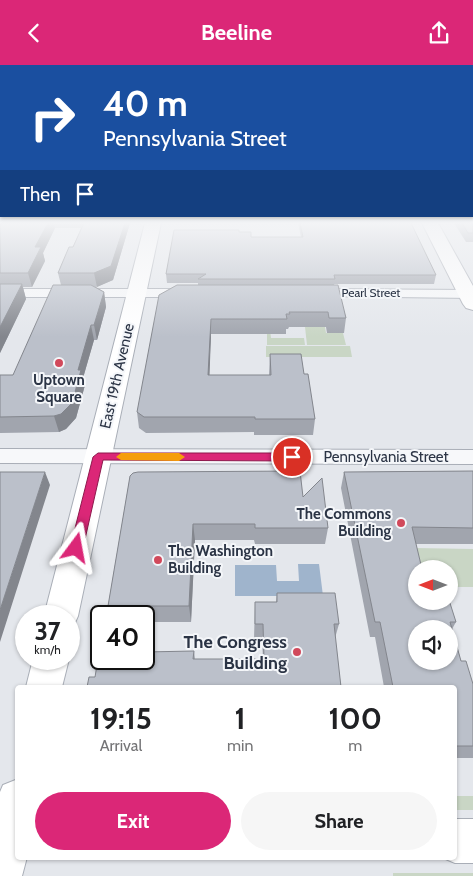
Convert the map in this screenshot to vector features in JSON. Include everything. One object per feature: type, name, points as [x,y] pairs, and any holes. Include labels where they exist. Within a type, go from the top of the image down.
[{"type":"street","name":"East 19th Avenue","points":[[64,605],[144,261]]},
{"type":"street","points":[[451,261],[471,297]]},
{"type":"street","points":[[0,293],[205,293]]},
{"type":"street","name":"Pearl Street","points":[[300,293],[471,297]]},
{"type":"street","name":"Pennsylvania Street","points":[[0,456],[473,457]]},
{"type":"street","points":[[44,685],[48,670]]},
{"type":"street","points":[[457,841],[473,841]]},
{"type":"green space","points":[[305,327],[325,327],[326,333],[343,333],[346,345],[307,345]]},
{"type":"green space","points":[[267,330],[270,330],[271,338],[304,338],[305,345],[267,345]]},
{"type":"green space","points":[[266,346],[350,346],[352,357],[266,357]]},
{"type":"green space","points":[[415,548],[473,549],[473,587],[458,587],[458,560],[418,560]]},
{"type":"green space","points":[[457,796],[473,796],[473,810],[457,810]]},
{"type":"green space","points":[[393,873],[473,873],[473,876],[393,876]]},
{"type":"water","points":[[298,564],[319,564],[323,596],[235,596],[235,565],[276,565],[277,581],[299,581]]},
{"type":"building","points":[[0,261],[34,261],[28,273],[0,273]]},
{"type":"building","points":[[63,261],[113,261],[111,266],[94,273],[58,273]]},
{"type":"building","points":[[168,261],[429,261],[436,275],[334,275],[335,279],[198,279],[206,274],[166,274]]},
{"type":"building","points":[[0,284],[22,284],[0,327]]},
{"type":"building","name":"Uptown Square","points":[[53,285],[91,285],[104,292],[94,325],[91,325],[78,370],[81,370],[72,403],[61,414],[54,416],[0,417],[0,375],[13,375]]},
{"type":"building","points":[[177,285],[338,285],[346,318],[329,318],[328,312],[289,312],[290,314],[286,314],[287,319],[211,319],[208,375],[271,375],[270,354],[301,354],[304,374],[308,374],[315,419],[144,417],[137,412],[159,295]]},
{"type":"building","name":"The Washington Building","points":[[300,471],[303,497],[322,478],[328,528],[255,528],[255,524],[193,524],[189,606],[108,605],[130,476],[138,472]]},
{"type":"building","points":[[473,471],[473,528],[412,527],[420,560],[408,560],[408,610],[452,610],[455,620],[408,620],[408,670],[458,670],[458,650],[461,661],[466,661],[473,684],[473,746],[457,746],[457,685],[393,685],[380,622],[375,622],[344,472]]},
{"type":"building","points":[[0,472],[45,472],[0,610]]},
{"type":"building","name":"The Congress Building","points":[[277,593],[335,593],[339,624],[334,624],[341,685],[87,685],[89,677],[95,677],[96,670],[155,670],[155,652],[194,651],[193,659],[264,659],[263,624],[255,624],[255,602],[277,602]]},
{"type":"slow traffic","points":[[121,457],[179,457]]},
{"type":"place","name":"Uptown Square","points":[[59,363]]},
{"type":"place","name":"The Commons Building","points":[[401,523]]},
{"type":"place","name":"The Washington Building","points":[[158,560]]},
{"type":"place","name":"The Congress Building","points":[[297,652]]},
{"type":"route","points":[[76,548],[98,457],[292,457]]}]
